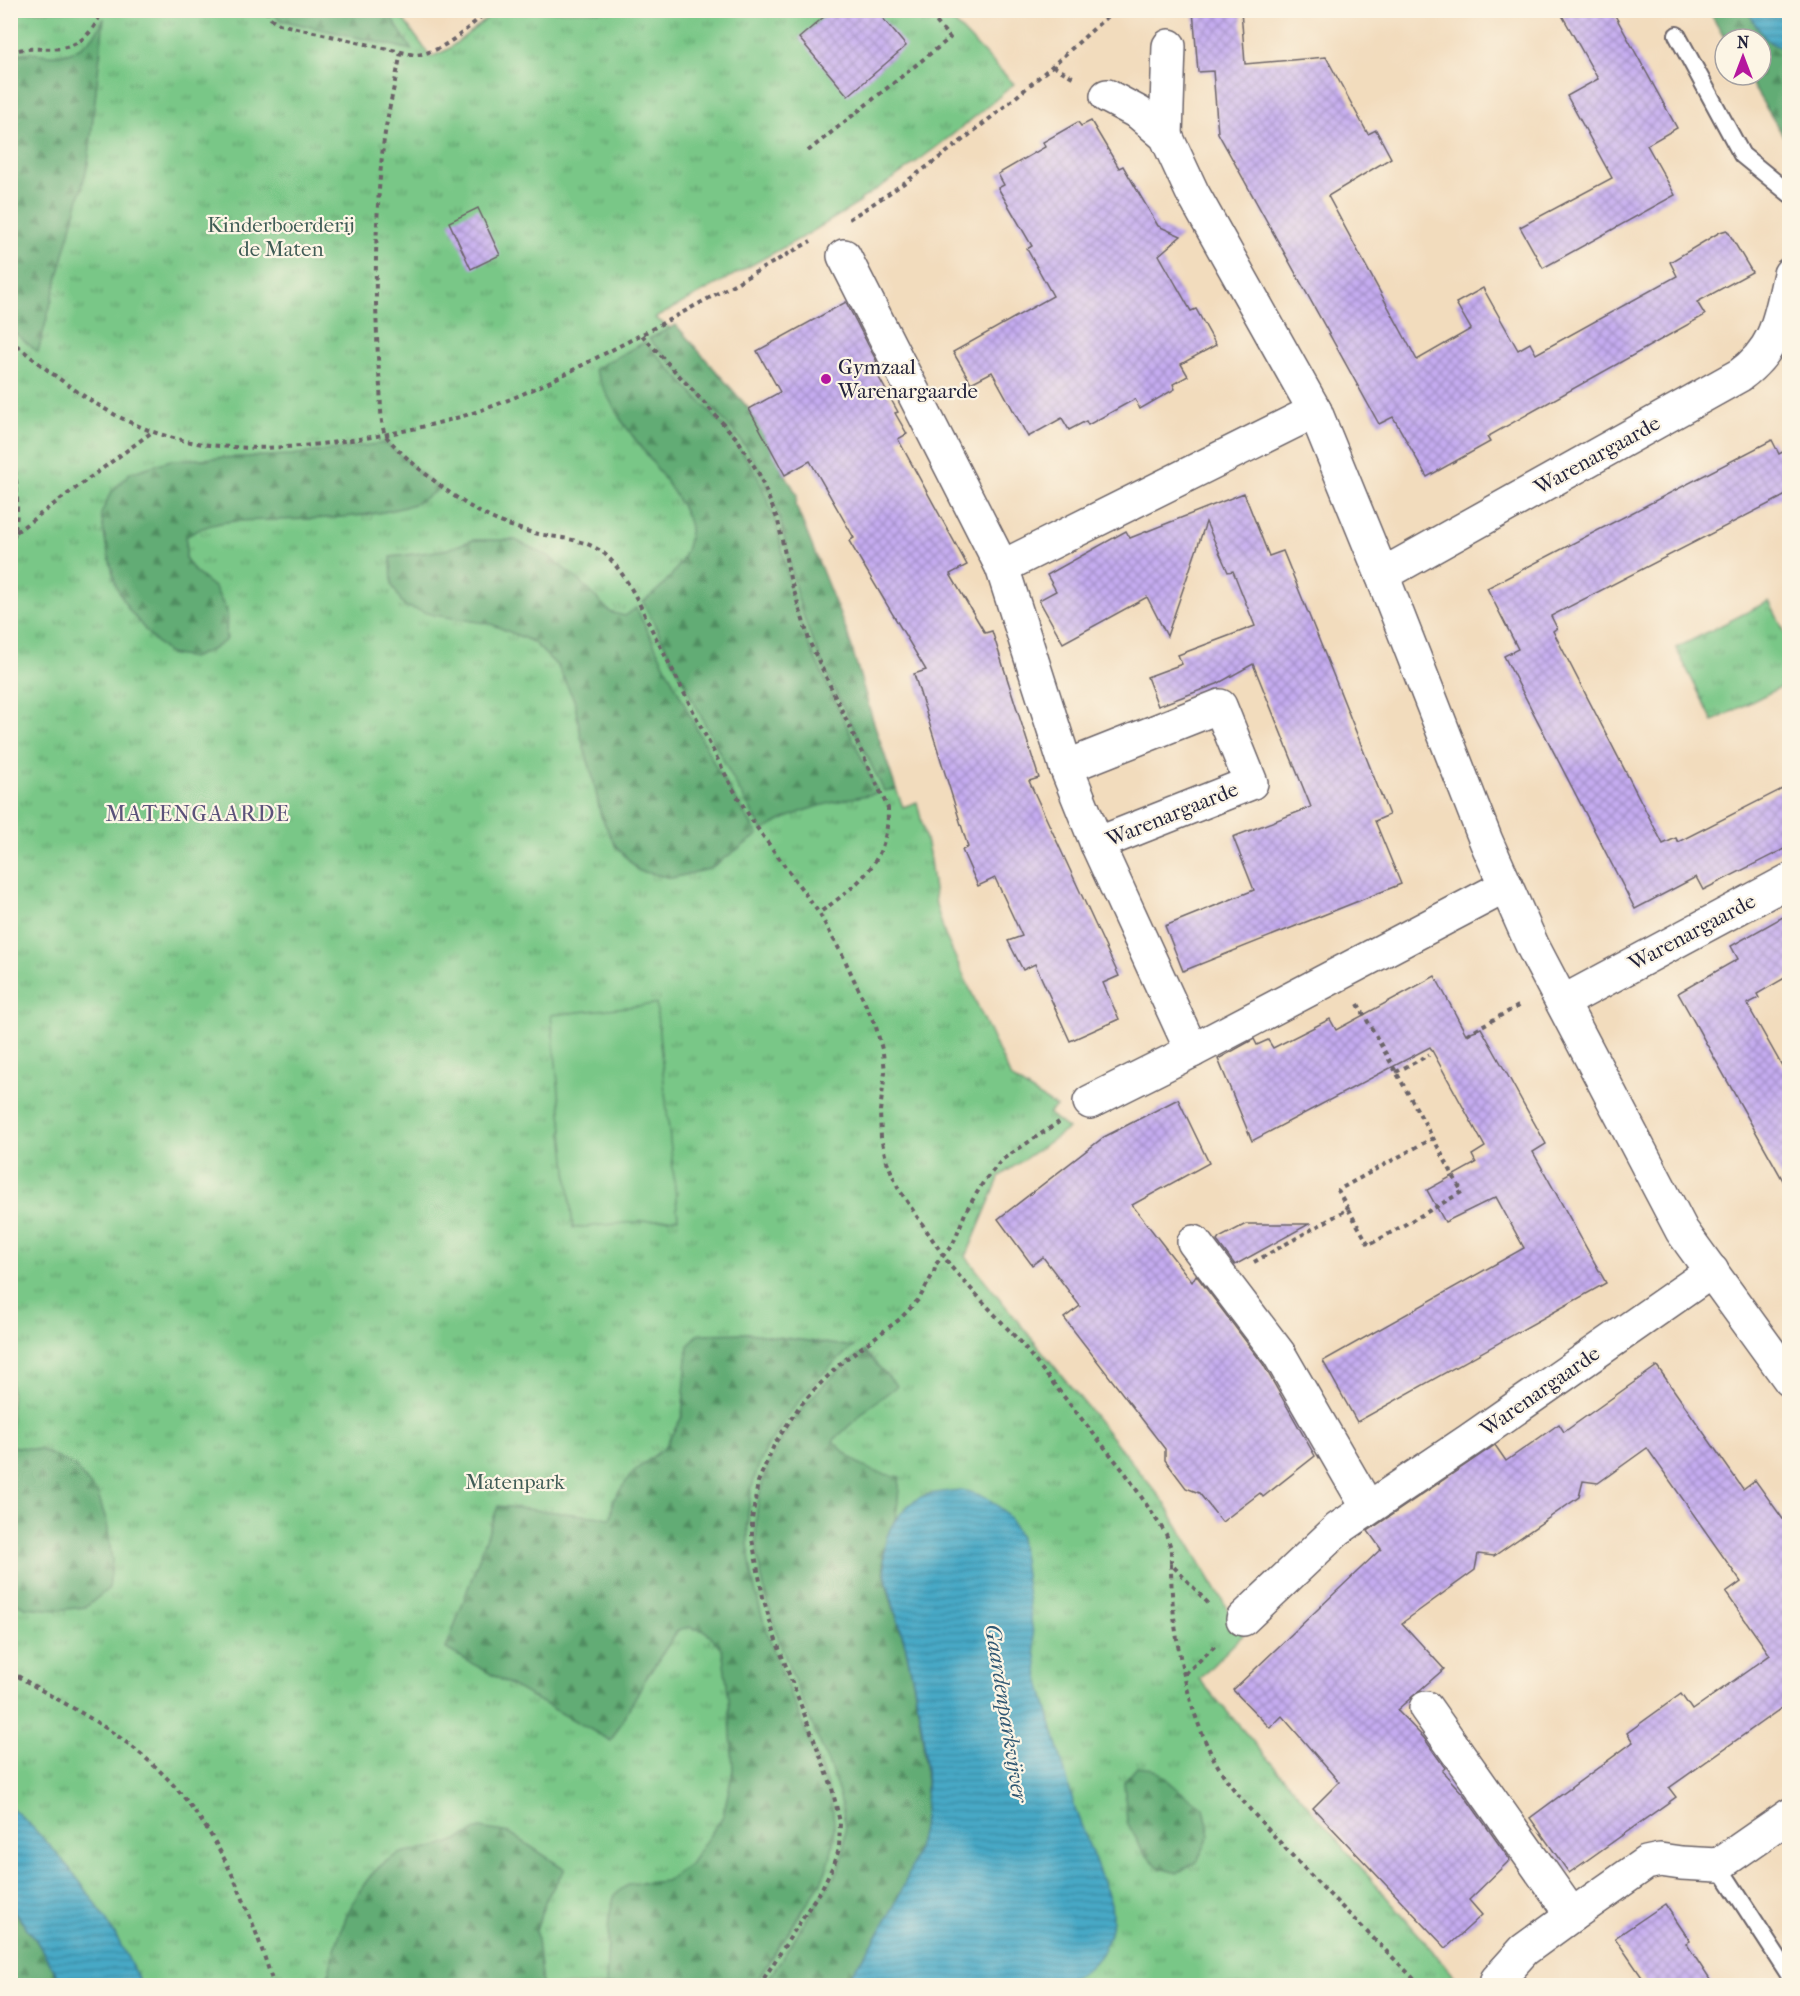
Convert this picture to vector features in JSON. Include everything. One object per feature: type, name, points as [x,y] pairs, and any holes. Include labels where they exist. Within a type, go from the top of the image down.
[{"type":"street","points":[[1166,136],[1169,46]]},
{"type":"street","points":[[1107,96],[1139,113],[1166,136],[1192,192],[1315,411],[1486,841],[1533,945],[1682,1232],[1789,1378]]},
{"type":"street","name":"Warenargaarde","points":[[832,246],[1002,567],[1066,767],[1096,844],[1192,1051]]},
{"type":"street","name":"Warenargaarde","points":[[1382,575],[1740,375],[1755,364],[1767,350],[1786,311],[1790,274]]},
{"type":"street","points":[[1002,567],[1315,411]]},
{"type":"street","name":"Warenargaarde","points":[[1066,767],[1220,706],[1251,783],[1096,844]]},
{"type":"street","name":"Warenargaarde","points":[[1559,994],[1790,880]]},
{"type":"street","points":[[1090,1102],[1506,886]]},
{"type":"street","points":[[1194,1242],[1279,1354],[1368,1508]]},
{"type":"street","name":"Warenargaarde","points":[[1237,1624],[1338,1529],[1712,1271]]},
{"type":"street","points":[[1426,1708],[1572,1915]]},
{"type":"street","points":[[1497,1980],[1524,1950],[1646,1863],[1660,1860],[1718,1865],[1790,1815]]},
{"type":"lane","points":[[1677,35],[1742,155],[1790,194]]},
{"type":"lane","points":[[1718,1865],[1790,1976]]},
{"type":"path","points":[[10,52],[23,48],[52,49],[72,46],[86,37],[94,28],[101,10]]},
{"type":"path","points":[[266,10],[269,17],[279,24],[414,55],[424,54],[447,44],[489,10]]},
{"type":"path","points":[[808,151],[950,38],[926,10]]},
{"type":"path","points":[[848,219],[894,191],[961,143],[1053,66],[1114,10]]},
{"type":"path","points":[[401,52],[383,147],[378,235],[377,356],[385,435],[431,477],[478,512],[530,532],[588,544],[599,550],[613,563],[639,605],[741,803],[819,913],[864,997],[883,1053],[885,1080],[881,1098],[880,1125],[883,1150],[902,1195],[943,1256],[1019,1341],[1126,1474],[1166,1534],[1171,1548],[1177,1630],[1185,1674],[1196,1719],[1215,1761],[1236,1794],[1292,1856],[1421,1986]]},
{"type":"path","points":[[10,340],[96,404],[152,432],[193,442],[245,448],[291,447],[385,435],[425,427],[506,401],[578,368],[682,312],[832,246]]},
{"type":"path","points":[[642,335],[729,429],[748,454],[759,474],[778,521],[792,588],[810,643],[888,808],[888,826],[874,865],[849,891],[819,913]]},
{"type":"path","points":[[16,532],[152,432]]},
{"type":"path","points":[[10,444],[18,502],[16,532],[10,552]]},
{"type":"path","points":[[1340,972],[1433,1138],[1462,1192],[1369,1245],[1338,1190],[1433,1138]]},
{"type":"path","points":[[1467,1034],[1559,994]]},
{"type":"path","points":[[1396,1072],[1429,1054]]},
{"type":"path","points":[[759,1986],[830,1875],[841,1835],[838,1809],[831,1784],[774,1635],[763,1597],[752,1539],[752,1520],[758,1482],[775,1443],[799,1407],[842,1362],[912,1307],[925,1290],[936,1263],[953,1244],[966,1211],[984,1181],[1003,1159],[1090,1102]]},
{"type":"path","points":[[10,1150],[10,1200]]},
{"type":"path","points":[[1222,1279],[1348,1209]]},
{"type":"path","points":[[1172,1563],[1237,1624],[1185,1674]]},
{"type":"path","points":[[10,1671],[84,1713],[118,1736],[162,1771],[184,1795],[209,1832],[235,1879],[274,1986]]},
{"type":"green space","name":"Matenpark","points":[[11,11],[397,11],[431,57],[447,50],[497,11],[943,11],[1014,84],[939,145],[860,200],[861,202],[808,234],[655,318],[675,331],[745,411],[893,789],[896,789],[903,807],[917,802],[929,853],[936,905],[945,935],[1011,1078],[1056,1107],[1048,1113],[1068,1129],[1000,1176],[966,1257],[1164,1502],[1243,1635],[1199,1679],[1462,1985],[11,1986]]},
{"type":"green space","points":[[270,11],[387,11],[412,50],[281,20]]},
{"type":"green space","points":[[1709,11],[1748,11],[1757,27],[1718,27]]},
{"type":"green space","points":[[104,18],[88,164],[38,352],[11,330],[11,57],[24,53],[58,55],[75,50],[95,34]]},
{"type":"green space","points":[[1773,43],[1789,48],[1789,145],[1753,87],[1773,87]]},
{"type":"green space","points":[[676,325],[749,409],[797,495],[796,506],[848,635],[896,789],[884,791],[823,666],[797,596],[780,519],[761,473],[746,447],[731,428],[649,339]]},
{"type":"green space","points":[[645,342],[727,430],[757,474],[776,522],[793,599],[808,643],[878,793],[833,802],[804,811],[763,831],[736,785],[643,602],[660,588],[680,563],[688,542],[690,531],[688,520],[682,506],[661,474],[620,418],[594,369]]},
{"type":"green space","points":[[385,443],[439,489],[416,503],[384,512],[327,518],[229,522],[207,526],[186,537],[186,559],[195,572],[215,588],[227,612],[226,640],[213,649],[192,658],[169,654],[151,637],[129,610],[116,586],[101,514],[110,494],[130,473],[171,460],[292,455]]},
{"type":"green space","points":[[473,540],[515,540],[548,556],[581,582],[610,612],[625,616],[636,608],[719,773],[758,835],[709,869],[672,878],[639,871],[615,845],[601,816],[574,700],[558,667],[533,642],[491,624],[434,615],[404,606],[392,585],[391,557],[445,550]]},
{"type":"green space","points":[[1769,601],[1789,641],[1789,683],[1713,721],[1676,648]]},
{"type":"green space","points":[[656,1004],[678,1218],[573,1228],[551,1015]]},
{"type":"green space","points":[[748,1333],[854,1347],[834,1363],[807,1391],[783,1423],[762,1458],[749,1503],[748,1536],[751,1570],[759,1604],[781,1671],[822,1770],[832,1807],[834,1826],[829,1864],[820,1884],[754,1985],[606,1985],[609,1915],[615,1894],[629,1884],[666,1881],[690,1864],[723,1816],[733,1770],[729,1699],[722,1649],[705,1631],[689,1627],[678,1630],[645,1680],[611,1741],[446,1649],[498,1506],[611,1518],[613,1500],[633,1472],[664,1448],[682,1417],[688,1346],[698,1334]]},
{"type":"green space","points":[[864,1351],[897,1386],[868,1408],[833,1441],[869,1470],[900,1477],[897,1511],[885,1545],[883,1561],[889,1594],[906,1649],[919,1716],[924,1750],[925,1812],[913,1866],[902,1891],[875,1940],[842,1985],[764,1986],[839,1869],[844,1851],[845,1833],[844,1815],[835,1780],[784,1655],[767,1601],[757,1549],[756,1524],[759,1498],[766,1472],[790,1426],[824,1384]]},
{"type":"green space","points":[[11,1446],[41,1450],[73,1465],[98,1495],[107,1523],[112,1561],[109,1588],[86,1607],[57,1610],[25,1607],[11,1600]]},
{"type":"green space","points":[[1137,1767],[1155,1769],[1181,1792],[1204,1808],[1210,1835],[1197,1862],[1177,1873],[1160,1868],[1144,1853],[1127,1822],[1124,1782]]},
{"type":"green space","points":[[480,1828],[510,1833],[565,1869],[546,1899],[536,1930],[542,1985],[326,1985],[341,1931],[358,1894],[369,1878],[382,1865],[401,1853],[443,1845]]},
{"type":"green space","points":[[10,1907],[36,1940],[63,1985],[11,1985]]},
{"type":"water","points":[[1748,11],[1789,11],[1789,48],[1773,44],[1773,27],[1757,27]]},
{"type":"water","name":"Gaardenparkvijver","points":[[961,1490],[981,1495],[997,1505],[1010,1520],[1020,1538],[1039,1678],[1075,1809],[1111,1903],[1110,1933],[1099,1957],[1090,1967],[1066,1981],[1051,1985],[842,1985],[873,1943],[899,1897],[917,1848],[926,1797],[926,1760],[921,1722],[906,1648],[886,1577],[884,1559],[886,1542],[892,1526],[915,1500],[930,1494]]},
{"type":"water","points":[[10,1806],[50,1846],[85,1889],[101,1911],[129,1959],[141,1985],[63,1985],[36,1940],[11,1907]]},
{"type":"building","points":[[832,10],[876,10],[906,46],[848,96],[799,38]]},
{"type":"building","points":[[1193,10],[1241,10],[1245,64],[1326,57],[1368,134],[1376,130],[1391,158],[1328,196],[1417,360],[1471,329],[1456,303],[1483,288],[1518,350],[1530,343],[1536,354],[1677,276],[1670,262],[1720,232],[1727,230],[1752,272],[1697,302],[1705,315],[1487,437],[1490,442],[1427,477],[1393,417],[1379,424],[1218,133],[1213,71],[1198,72]]},
{"type":"building","points":[[1559,10],[1612,10],[1677,128],[1647,145],[1675,195],[1543,268],[1520,227],[1612,178],[1567,96],[1598,79]]},
{"type":"building","points":[[1091,121],[1119,168],[1123,166],[1158,226],[1181,236],[1159,255],[1191,311],[1196,309],[1216,345],[1181,364],[1188,376],[1173,384],[1175,389],[1140,409],[1135,399],[1088,425],[1086,421],[1069,430],[1062,418],[1028,437],[992,372],[971,383],[953,352],[1053,296],[1027,249],[1032,246],[998,188],[1004,185],[998,174],[1045,147],[1043,142],[1078,122],[1081,126]]},
{"type":"building","points":[[478,208],[500,255],[471,269],[449,222]]},
{"type":"building","points":[[846,302],[877,362],[872,365],[898,412],[895,413],[907,434],[898,439],[967,565],[950,574],[985,633],[992,631],[1039,778],[1029,781],[1119,976],[1103,983],[1119,1019],[1070,1041],[1035,964],[1023,970],[1008,941],[1022,936],[995,878],[978,886],[962,850],[968,847],[914,674],[926,670],[849,541],[854,538],[810,461],[785,475],[749,409],[780,392],[757,351]]},
{"type":"building","points":[[1772,440],[1779,454],[1790,448],[1790,493],[1551,616],[1557,628],[1553,631],[1663,844],[1676,838],[1678,842],[1790,785],[1790,846],[1703,890],[1696,877],[1635,909],[1504,656],[1518,649],[1487,588]]},
{"type":"building","points":[[1244,493],[1269,556],[1283,551],[1339,689],[1389,815],[1375,821],[1401,884],[1183,971],[1165,926],[1254,890],[1233,837],[1311,807],[1253,664],[1217,684],[1158,706],[1147,677],[1182,664],[1178,655],[1255,626],[1233,571],[1228,572],[1206,522],[1167,636],[1147,597],[1063,643],[1039,600],[1056,591],[1047,575],[1126,531],[1130,538]]},
{"type":"building","points":[[1790,913],[1790,975],[1757,994],[1759,998],[1747,1004],[1790,1080],[1790,1193],[1678,993],[1738,959],[1731,946]]},
{"type":"building","points":[[1435,976],[1466,1034],[1481,1028],[1546,1144],[1533,1152],[1606,1283],[1357,1422],[1323,1361],[1524,1248],[1496,1197],[1445,1222],[1427,1190],[1476,1163],[1472,1155],[1485,1147],[1430,1047],[1252,1141],[1218,1059],[1254,1039],[1257,1045],[1268,1040],[1273,1048],[1330,1019],[1336,1030]]},
{"type":"building","points":[[1178,1099],[1209,1163],[1132,1205],[1192,1282],[1196,1275],[1263,1364],[1315,1456],[1263,1497],[1260,1493],[1222,1522],[1199,1493],[1186,1488],[1165,1460],[1165,1449],[1064,1318],[1080,1306],[1043,1257],[1032,1265],[998,1219],[1104,1137]]},
{"type":"building","points":[[1246,1224],[1309,1224],[1235,1265],[1217,1241]]},
{"type":"building","points":[[1657,1366],[1743,1489],[1755,1480],[1790,1529],[1790,1702],[1669,1788],[1676,1797],[1569,1873],[1530,1818],[1633,1742],[1627,1733],[1681,1694],[1692,1710],[1770,1655],[1726,1593],[1741,1582],[1647,1448],[1598,1483],[1583,1481],[1579,1497],[1494,1556],[1478,1554],[1475,1570],[1402,1623],[1444,1669],[1397,1710],[1424,1738],[1445,1768],[1442,1771],[1464,1795],[1510,1860],[1469,1900],[1482,1915],[1446,1948],[1313,1808],[1339,1782],[1282,1716],[1270,1728],[1233,1690],[1381,1549],[1368,1531],[1495,1445],[1506,1461],[1559,1424],[1564,1432]]},
{"type":"building","points":[[1665,1904],[1690,1941],[1686,1943],[1714,1986],[1648,1986],[1615,1938]]},
{"type":"place","name":"Gymzaal Warenargaarde","points":[[826,379]]},
{"type":"district","name":"MATENGAARDE","points":[[198,813]]},
{"type":"park label","name":"Kinderboerderij de Maten","points":[[281,237]]}]
